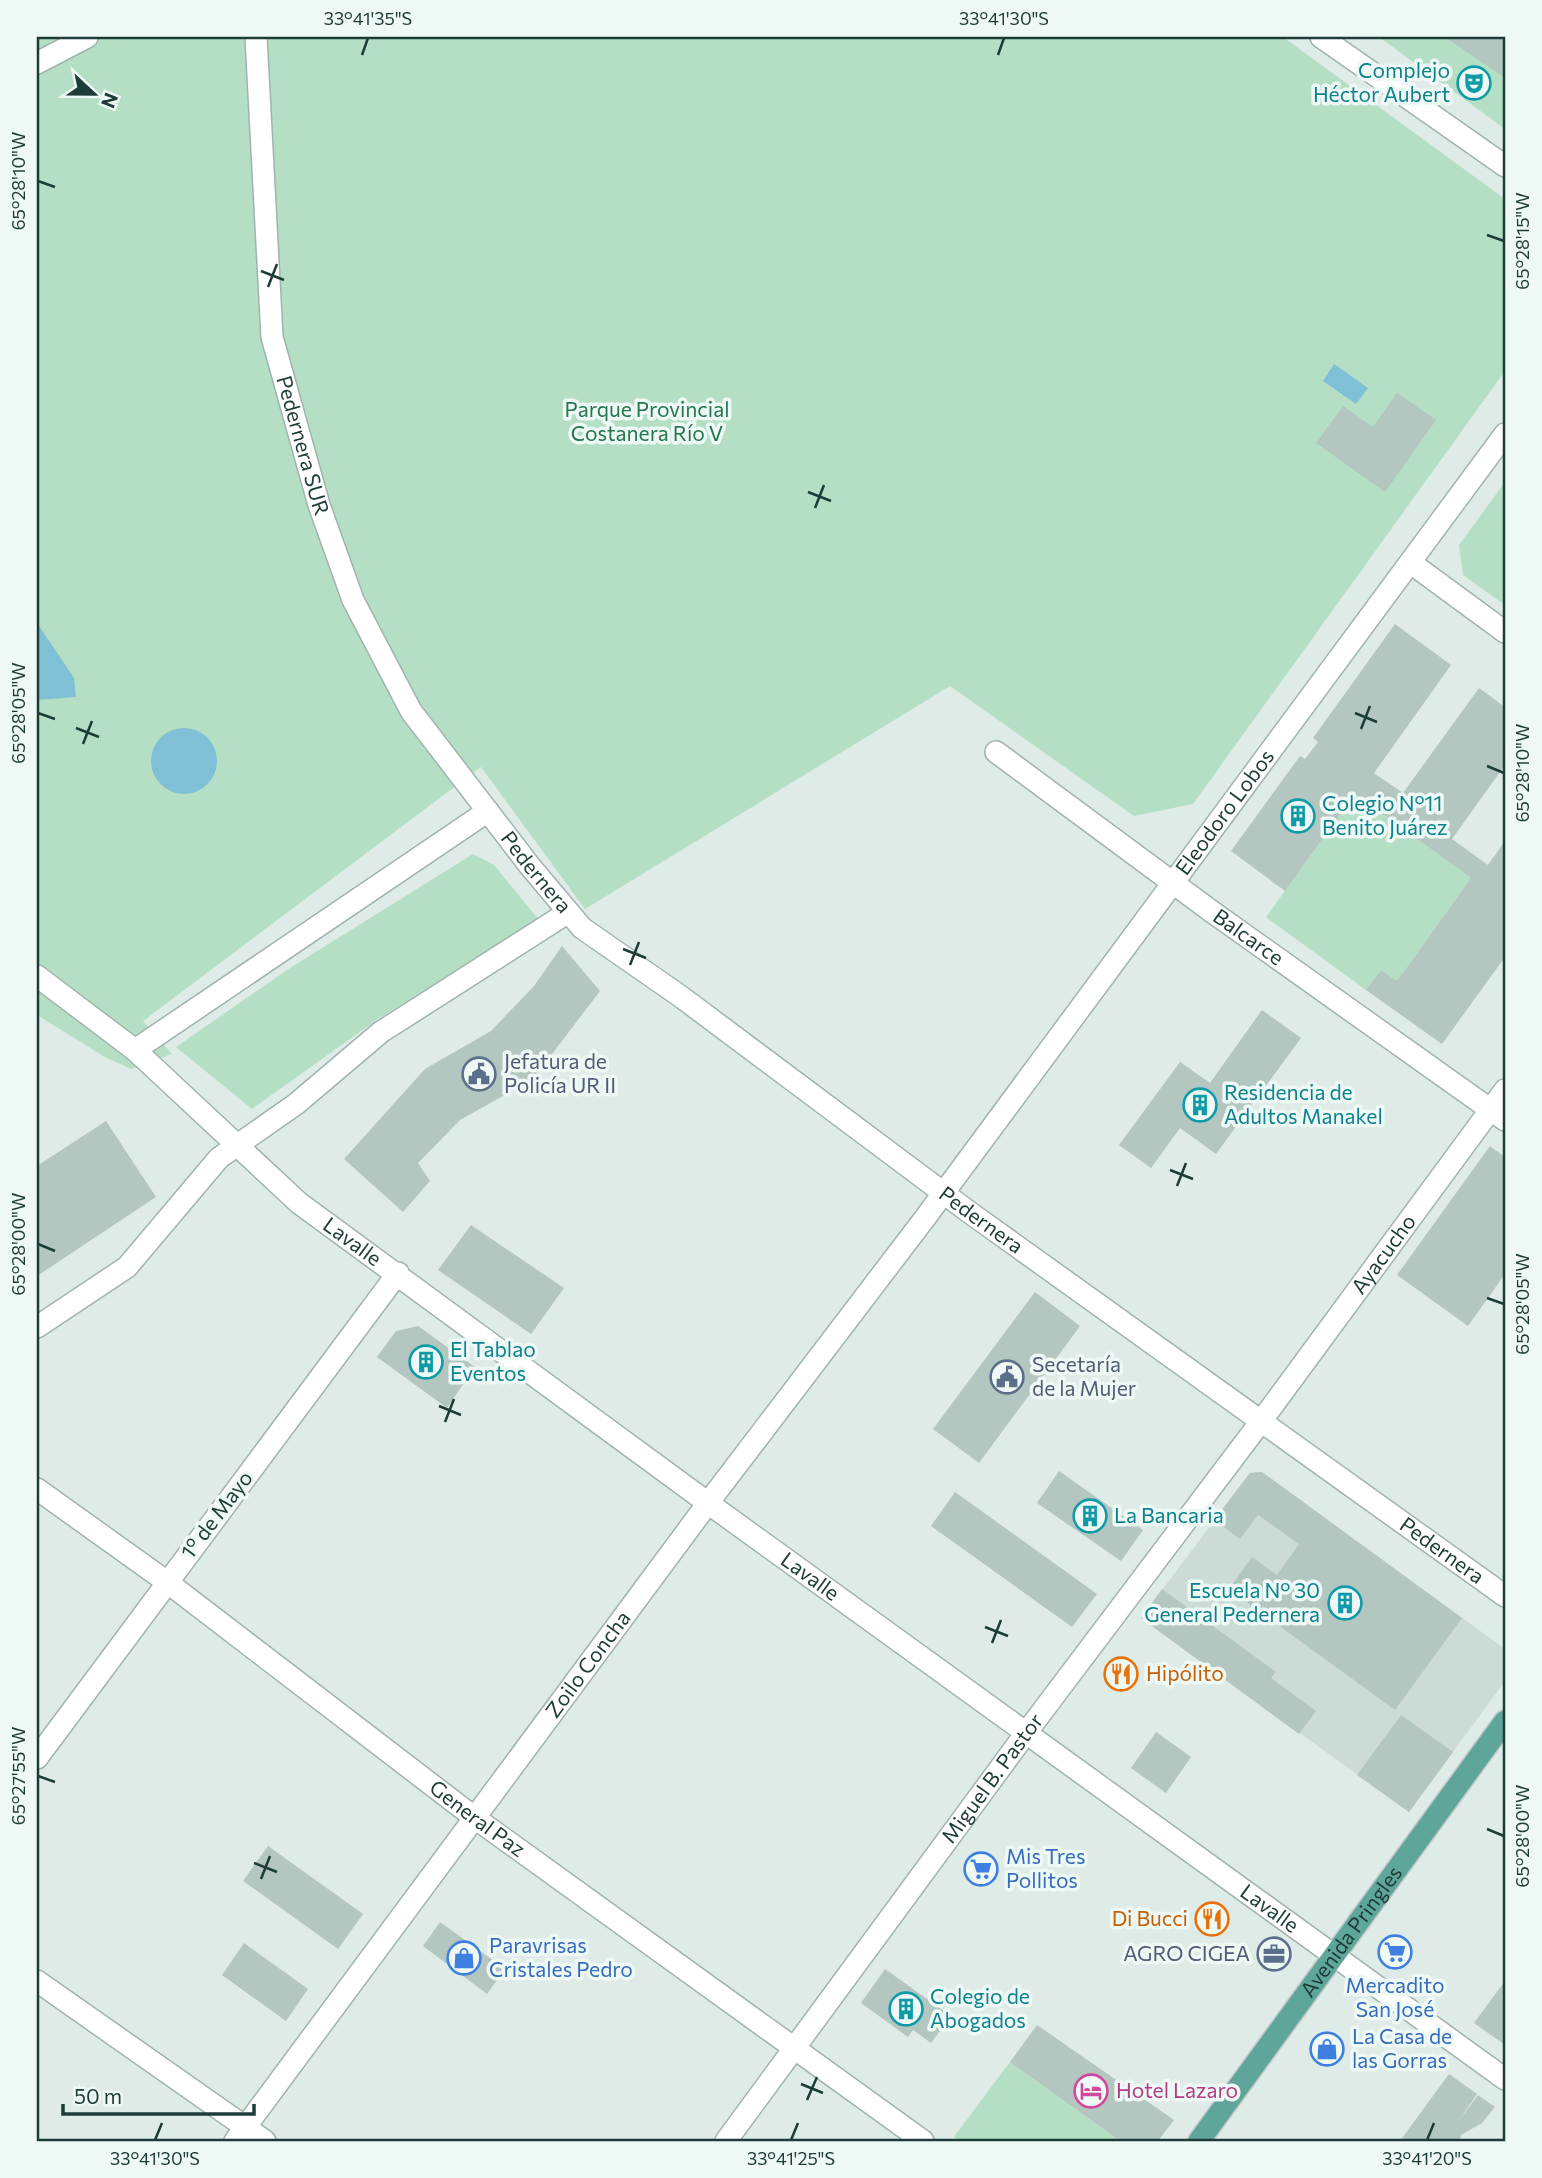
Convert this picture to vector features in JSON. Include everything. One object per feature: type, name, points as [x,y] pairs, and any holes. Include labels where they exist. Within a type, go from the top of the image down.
[{"type":"main road","name":"Avenida Pringles","points":[[1199,2141],[1505,1721]]},
{"type":"street","points":[[37,63],[87,37]]},
{"type":"street","name":"Pedernera SUR","points":[[256,37],[272,337],[319,505],[353,600],[411,711],[488,811]]},
{"type":"street","points":[[1321,37],[1505,166]]},
{"type":"street","name":"Eleodoro Lobos","points":[[945,1192],[1505,434]]},
{"type":"street","points":[[1411,563],[1505,632]]},
{"type":"street","name":"Balcarce","points":[[996,752],[1498,1116]]},
{"type":"street","points":[[135,1050],[488,811]]},
{"type":"street","name":"Pedernera","points":[[488,811],[568,913],[583,928],[1505,1597]]},
{"type":"street","points":[[37,1326],[127,1267],[219,1158],[237,1143],[261,1131],[381,1032],[568,913]]},
{"type":"street","name":"Lavalle","points":[[37,976],[135,1050],[299,1203],[398,1273],[708,1503],[1505,2079]]},
{"type":"street","name":"Ayacucho","points":[[1262,1420],[1498,1116],[1505,1090]]},
{"type":"street","name":"Zoilo Concha","points":[[241,2134],[708,1503],[945,1192]]},
{"type":"street","name":"1º de Mayo","points":[[37,1758],[398,1273]]},
{"type":"street","name":"Miguel B. Pastor","points":[[726,2141],[1026,1733],[1262,1420]]},
{"type":"street","name":"General Paz","points":[[37,1489],[167,1582],[475,1818],[923,2141]]},
{"type":"street","points":[[37,1980],[241,2134],[265,2141]]},
{"type":"shaded area","points":[[1262,1472],[1505,1649],[1505,1681],[1409,1812],[1141,1618],[1250,1473]]},
{"type":"green space","name":"Parque Provincial Costanera Río V","points":[[37,37],[1283,37],[1505,199],[1505,371],[1193,804],[1134,816],[950,686],[585,909],[481,767],[143,1021],[172,1054],[131,1069],[105,1057],[37,1015]]},
{"type":"green space","name":"Complejo Héctor Aubert","points":[[1379,37],[1505,37],[1505,129]]},
{"type":"green space","points":[[1505,482],[1505,605],[1463,575],[1459,545]]},
{"type":"green space","points":[[1355,794],[1471,878],[1397,981],[1381,970],[1366,990],[1266,917]]},
{"type":"green space","points":[[473,854],[494,865],[539,920],[378,1019],[252,1109],[176,1047],[290,968]]},
{"type":"green space","points":[[1010,2062],[1120,2141],[960,2141],[954,2137]]},
{"type":"water","points":[[1334,364],[1368,388],[1356,404],[1323,381]]},
{"type":"water","points":[[37,623],[74,678],[76,697],[37,700]]},
{"type":"water","points":[[184,728],[207,738],[217,761],[207,784],[184,794],[161,784],[151,761],[161,738]]},
{"type":"building","points":[[1445,37],[1505,37],[1505,78]]},
{"type":"building","points":[[1397,393],[1436,420],[1385,492],[1316,443],[1343,406],[1373,427]]},
{"type":"building","name":"Colegio N°11 Benito Juárez","points":[[1395,624],[1451,665],[1374,773],[1403,793],[1479,688],[1505,707],[1505,765],[1452,839],[1488,865],[1505,841],[1505,957],[1442,1044],[1366,990],[1381,970],[1397,981],[1471,878],[1355,794],[1285,891],[1231,851],[1300,756],[1305,759],[1318,742],[1313,738]]},
{"type":"building","name":"Jefatura de Policía UR II","points":[[562,946],[600,991],[533,1079],[460,1120],[418,1163],[430,1181],[403,1212],[344,1159],[425,1069],[491,1031],[534,986]]},
{"type":"building","name":"Residencia de Adultos Manakel","points":[[1262,1010],[1301,1038],[1216,1154],[1180,1128],[1151,1168],[1119,1145],[1180,1062],[1210,1083]]},
{"type":"building","points":[[106,1121],[156,1197],[37,1276],[37,1166]]},
{"type":"building","points":[[1490,1146],[1505,1157],[1505,1274],[1468,1326],[1397,1275]]},
{"type":"building","points":[[471,1225],[564,1288],[531,1334],[438,1270]]},
{"type":"building","name":"Secetaría de la Mujer","points":[[1035,1292],[1080,1326],[979,1463],[933,1429]]},
{"type":"building","name":"El Tablao Eventos","points":[[418,1326],[475,1367],[447,1408],[377,1357],[396,1331]]},
{"type":"building","name":"La Bancaria","points":[[1059,1471],[1143,1530],[1121,1561],[1037,1503]]},
{"type":"building","name":"Escuela N° 30 General Pedernera","points":[[1262,1472],[1462,1618],[1395,1710],[1229,1589],[1252,1557],[1277,1575],[1299,1544],[1258,1515],[1240,1539],[1214,1520],[1250,1473]]},
{"type":"building","points":[[955,1492],[1097,1594],[1072,1627],[931,1526]]},
{"type":"building","name":"Escuela N° 30 General Pedernera","points":[[1162,1589],[1276,1672],[1271,1678],[1316,1711],[1299,1734],[1141,1618]]},
{"type":"building","points":[[1401,1715],[1453,1752],[1409,1812],[1357,1775]]},
{"type":"building","points":[[1156,1732],[1191,1757],[1166,1793],[1131,1768]]},
{"type":"building","points":[[268,1846],[363,1914],[338,1949],[243,1881]]},
{"type":"building","name":"Paravrisas Cristales Pedro","points":[[440,1922],[505,1969],[487,1994],[423,1946]]},
{"type":"building","points":[[244,1943],[308,1989],[286,2021],[222,1975]]},
{"type":"building","name":"Colegio de Abogados","points":[[885,1969],[951,2016],[931,2043],[913,2030],[908,2037],[861,2003]]},
{"type":"building","points":[[1505,1981],[1505,2045],[1474,2023]]},
{"type":"building","name":"Hotel Lazaro","points":[[1037,2025],[1174,2120],[1158,2141],[1120,2141],[1010,2062]]},
{"type":"building","points":[[1449,2074],[1477,2094],[1457,2123],[1478,2095],[1495,2107],[1482,2123],[1461,2135],[1459,2141],[1400,2141]]},
{"type":"place","name":"Complejo Héctor Aubert","points":[[1474,83]]},
{"type":"place","name":"Colegio N°11 Benito Juárez","points":[[1298,816]]},
{"type":"place","name":"Jefatura de Policía UR II","points":[[479,1074]]},
{"type":"place","name":"Residencia de Adultos Manakel","points":[[1200,1105]]},
{"type":"place","name":"El Tablao Eventos","points":[[426,1362]]},
{"type":"place","name":"Secetaría de la Mujer","points":[[1007,1377]]},
{"type":"place","name":"La Bancaria","points":[[1090,1516]]},
{"type":"place","name":"Escuela N° 30 General Pedernera","points":[[1345,1603]]},
{"type":"place","name":"Hipólito","points":[[1121,1674]]},
{"type":"place","name":"Mis Tres Pollitos","points":[[981,1869]]},
{"type":"place","name":"Di Bucci","points":[[1212,1919]]},
{"type":"place","name":"Mercadito San José","points":[[1395,1952]]},
{"type":"place","name":"AGRO CIGEA","points":[[1274,1954]]},
{"type":"place","name":"Paravrisas Cristales Pedro","points":[[464,1958]]},
{"type":"place","name":"Colegio de Abogados","points":[[906,2009]]},
{"type":"place","name":"La Casa de las Gorras","points":[[1327,2049]]},
{"type":"place","name":"Hotel Lazaro","points":[[1091,2091]]}]
